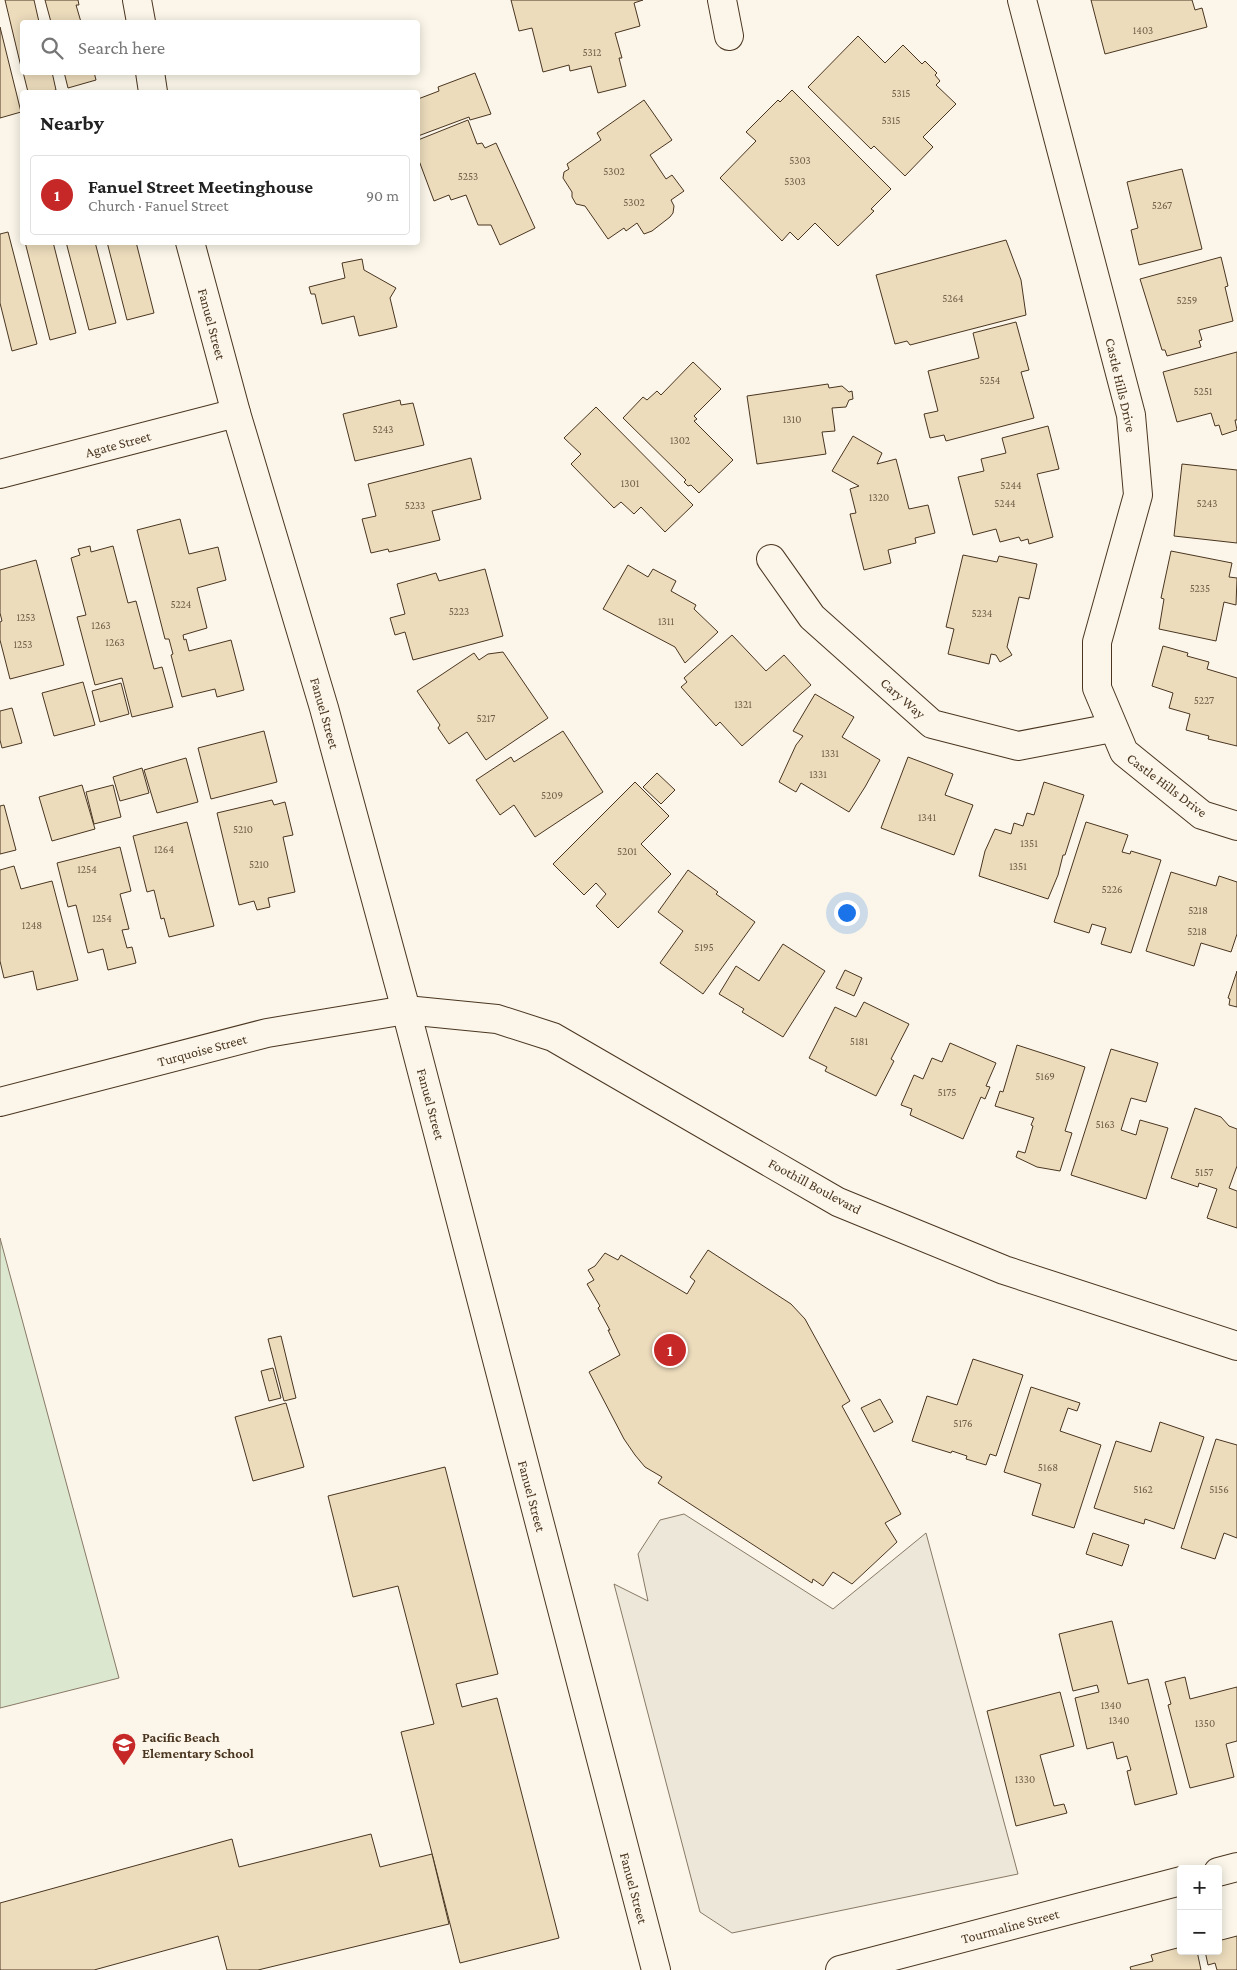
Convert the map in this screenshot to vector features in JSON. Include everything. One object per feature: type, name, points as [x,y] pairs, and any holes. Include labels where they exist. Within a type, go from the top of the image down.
[{"type":"street","points":[[137,0],[141,20]]},
{"type":"street","points":[[722,0],[729,36]]},
{"type":"street","name":"Castle Hills Drive","points":[[1022,0],[1131,415],[1138,495],[1097,642],[1097,688],[1112,728],[1124,752],[1202,815],[1237,826]]},
{"type":"street","points":[[150,75],[153,90]]},
{"type":"street","name":"Fanuel Street","points":[[191,245],[236,413],[324,708],[406,1010],[656,1970]]},
{"type":"street","name":"Agate Street","points":[[0,474],[236,413]]},
{"type":"street","name":"Cary Way","points":[[771,559],[812,617],[932,724],[1018,746],[1112,728]]},
{"type":"street","name":"Turquoise Street","points":[[0,1102],[267,1032],[406,1010]]},
{"type":"street","name":"Foothill Boulevard","points":[[406,1010],[497,1019],[553,1037],[838,1202],[1004,1270],[1237,1346]]},
{"type":"street","points":[[1222,1871],[1237,1867]]},
{"type":"street","name":"Tourmaline Street","points":[[840,1970],[1177,1883]]},
{"type":"green space","points":[[0,1238],[119,1678],[0,1708]]},
{"type":"shaded area","points":[[684,1514],[833,1609],[926,1533],[1018,1874],[732,1933],[700,1912],[614,1584],[648,1601],[638,1554],[660,1520]]},
{"type":"building","points":[[5,0],[34,0],[39,20],[20,20],[20,63]]},
{"type":"building","points":[[45,0],[78,0],[79,5],[76,5],[80,20],[50,20]]},
{"type":"building","points":[[511,0],[643,0],[634,3],[640,26],[615,33],[622,58],[619,58],[626,86],[598,93],[591,66],[570,71],[569,65],[543,72],[532,28],[519,31]]},
{"type":"building","points":[[1091,0],[1192,0],[1195,10],[1202,8],[1207,27],[1105,54]]},
{"type":"building","points":[[0,27],[20,112],[0,118]]},
{"type":"building","points":[[858,36],[885,63],[903,45],[922,64],[925,61],[937,73],[935,75],[940,81],[936,85],[956,104],[923,137],[933,147],[905,176],[874,146],[871,149],[808,87]]},
{"type":"building","points":[[475,73],[491,114],[470,120],[469,117],[420,135],[420,98],[439,91],[438,87]]},
{"type":"building","points":[[24,75],[53,75],[56,90],[28,90]]},
{"type":"building","points":[[65,75],[95,75],[96,80],[68,88]]},
{"type":"building","points":[[792,90],[891,189],[871,209],[874,211],[838,246],[815,223],[798,240],[790,232],[782,241],[720,178],[756,141],[746,132],[778,100],[780,102]]},
{"type":"building","points":[[644,100],[672,140],[650,155],[666,179],[672,175],[684,191],[671,200],[674,206],[670,217],[652,231],[644,234],[637,223],[626,231],[624,228],[608,239],[585,206],[576,204],[572,197],[572,192],[563,178],[564,172],[569,169],[567,164],[601,140],[597,133]]},
{"type":"building","points":[[468,120],[477,144],[482,143],[485,148],[496,143],[535,228],[500,245],[491,225],[478,225],[466,195],[451,200],[449,195],[434,201],[420,163],[420,139]]},
{"type":"building","points":[[1182,169],[1202,249],[1139,265],[1131,230],[1138,228],[1127,182]]},
{"type":"building","points":[[8,232],[37,344],[12,351],[0,303],[0,234]]},
{"type":"building","points":[[1006,240],[1021,280],[1026,315],[910,345],[907,341],[895,344],[876,275]]},
{"type":"building","points":[[26,245],[54,245],[76,333],[50,340]]},
{"type":"building","points":[[67,245],[96,245],[116,323],[89,330]]},
{"type":"building","points":[[108,245],[137,245],[154,313],[127,320]]},
{"type":"building","points":[[1221,257],[1228,286],[1225,287],[1233,321],[1199,330],[1202,340],[1199,341],[1201,347],[1167,356],[1165,350],[1162,350],[1140,279]]},
{"type":"building","points":[[362,259],[364,270],[396,288],[390,298],[397,327],[359,336],[354,316],[322,324],[315,294],[311,294],[309,287],[345,278],[342,263]]},
{"type":"building","points":[[1016,322],[1029,370],[1021,372],[1034,418],[946,441],[944,435],[930,438],[924,414],[938,411],[928,371],[979,358],[973,333]]},
{"type":"building","points":[[1237,352],[1237,420],[1235,420],[1237,430],[1222,435],[1219,425],[1215,426],[1211,413],[1177,422],[1163,372]]},
{"type":"building","points":[[693,362],[721,389],[694,416],[697,419],[694,421],[733,460],[699,493],[691,485],[688,486],[684,482],[686,480],[623,418],[643,397],[647,400],[657,391],[661,395]]},
{"type":"building","points":[[828,384],[829,388],[842,386],[849,392],[852,391],[853,399],[849,400],[846,407],[832,408],[835,431],[822,432],[826,454],[757,464],[747,396]]},
{"type":"building","points":[[400,400],[401,405],[413,403],[424,445],[355,461],[343,414]]},
{"type":"building","points":[[596,407],[693,505],[665,532],[641,507],[634,514],[621,502],[614,508],[571,464],[581,454],[564,438]]},
{"type":"building","points":[[1048,426],[1059,469],[1037,474],[1053,537],[1029,544],[1028,539],[1021,541],[1019,537],[1000,542],[996,529],[973,535],[958,477],[984,471],[981,459],[1006,453],[1002,438]]},
{"type":"building","points":[[853,436],[882,453],[877,464],[896,459],[909,509],[928,505],[935,533],[915,538],[916,543],[888,550],[891,563],[864,570],[850,514],[856,513],[850,489],[859,486],[832,471]]},
{"type":"building","points":[[471,458],[481,499],[432,511],[440,540],[389,552],[388,549],[371,553],[362,519],[376,516],[368,484]]},
{"type":"building","points":[[1182,464],[1237,470],[1237,543],[1174,536]]},
{"type":"building","points":[[180,519],[189,554],[218,547],[226,580],[197,588],[207,628],[183,635],[184,640],[186,639],[189,651],[231,640],[244,690],[217,697],[215,689],[182,697],[171,655],[173,654],[169,639],[165,639],[137,530]]},
{"type":"building","points":[[90,546],[91,552],[113,546],[128,603],[136,601],[154,669],[162,667],[173,707],[132,717],[122,678],[95,685],[77,617],[86,615],[71,558],[80,555],[78,549]]},
{"type":"building","points":[[1171,551],[1232,563],[1229,577],[1237,578],[1236,605],[1224,602],[1216,641],[1159,629],[1164,599],[1161,598]]},
{"type":"building","points":[[963,555],[997,562],[999,556],[1037,564],[1029,599],[1019,597],[1007,647],[1012,655],[1000,662],[996,655],[991,654],[989,664],[948,654],[954,629],[946,627]]},
{"type":"building","points":[[36,560],[64,665],[10,679],[0,640],[0,622],[2,621],[0,613],[0,570]]},
{"type":"building","points":[[628,565],[648,577],[653,569],[676,581],[671,591],[696,605],[694,609],[718,632],[685,663],[675,647],[603,609]]},
{"type":"building","points":[[485,569],[503,636],[413,660],[405,632],[395,635],[390,618],[405,614],[397,584],[436,573],[439,581]]},
{"type":"building","points":[[732,635],[766,671],[784,655],[811,685],[742,746],[720,722],[716,726],[681,687],[687,682],[684,678]]},
{"type":"building","points":[[1163,646],[1188,653],[1187,656],[1209,662],[1207,669],[1237,678],[1237,746],[1208,739],[1209,736],[1186,730],[1190,714],[1169,708],[1173,693],[1152,686]]},
{"type":"building","points":[[503,652],[548,718],[486,760],[467,732],[449,744],[438,728],[440,725],[417,691],[474,653],[479,660],[488,654]]},
{"type":"building","points":[[83,682],[95,725],[54,736],[42,693]]},
{"type":"building","points":[[121,683],[129,714],[100,722],[92,691]]},
{"type":"building","points":[[815,694],[854,717],[842,737],[880,760],[849,812],[801,783],[796,792],[779,782],[796,745],[803,736],[793,731]]},
{"type":"building","points":[[12,708],[22,743],[2,748],[0,740],[0,711]]},
{"type":"building","points":[[264,731],[277,782],[211,799],[198,748]]},
{"type":"building","points":[[563,731],[603,792],[535,837],[514,805],[500,815],[476,780],[511,757],[514,762]]},
{"type":"building","points":[[908,757],[953,774],[945,795],[973,805],[954,855],[881,828]]},
{"type":"building","points":[[186,758],[198,802],[157,813],[144,770]]},
{"type":"building","points":[[142,768],[149,793],[120,801],[113,777]]},
{"type":"building","points":[[657,773],[675,790],[661,804],[643,787]]},
{"type":"building","points":[[635,782],[669,816],[641,844],[671,874],[618,928],[596,906],[606,894],[596,883],[584,895],[553,864]]},
{"type":"building","points":[[1044,782],[1084,795],[1065,855],[1063,855],[1058,875],[1048,899],[979,876],[985,851],[995,829],[1011,834],[1014,823],[1023,826],[1027,813],[1034,815]]},
{"type":"building","points":[[82,785],[95,829],[52,841],[39,797]]},
{"type":"building","points":[[113,785],[121,817],[94,824],[86,792]]},
{"type":"building","points":[[272,800],[274,805],[285,802],[293,835],[283,837],[295,892],[268,898],[270,907],[257,910],[254,901],[239,905],[217,813]]},
{"type":"building","points":[[4,805],[16,850],[0,854],[0,806]]},
{"type":"building","points":[[187,822],[214,926],[169,937],[164,918],[161,919],[154,890],[147,892],[133,836]]},
{"type":"building","points":[[1086,822],[1128,835],[1122,852],[1130,854],[1131,851],[1161,860],[1131,953],[1101,944],[1106,928],[1092,924],[1089,933],[1054,922]]},
{"type":"building","points":[[120,847],[131,891],[120,894],[129,929],[122,930],[127,948],[132,947],[136,963],[108,970],[103,949],[88,953],[76,905],[68,907],[57,863]]},
{"type":"building","points":[[14,866],[21,889],[52,881],[78,980],[37,990],[33,971],[4,978],[0,961],[0,870]]},
{"type":"building","points":[[688,870],[718,892],[716,894],[755,922],[703,994],[660,963],[683,931],[658,912]]},
{"type":"building","points":[[1171,872],[1216,886],[1219,876],[1237,882],[1237,934],[1231,952],[1201,943],[1194,966],[1146,951]]},
{"type":"building","points":[[783,944],[825,971],[783,1037],[742,1012],[744,1009],[719,994],[736,966],[759,981]]},
{"type":"building","points":[[845,970],[862,978],[854,996],[836,988]]},
{"type":"building","points":[[1237,971],[1237,1007],[1229,1005],[1230,999],[1228,998]]},
{"type":"building","points":[[864,1002],[909,1024],[891,1059],[894,1061],[876,1096],[825,1071],[827,1067],[809,1058],[835,1007],[856,1017]]},
{"type":"building","points":[[950,1043],[996,1063],[986,1086],[990,1087],[985,1099],[981,1097],[963,1139],[910,1115],[912,1109],[901,1105],[914,1075],[923,1079],[932,1058],[942,1062]]},
{"type":"building","points":[[1017,1045],[1085,1067],[1065,1131],[1072,1133],[1060,1171],[1037,1167],[1016,1157],[1018,1151],[1025,1153],[1034,1118],[995,1106],[1000,1091],[1003,1092]]},
{"type":"building","points":[[1111,1049],[1158,1063],[1146,1102],[1131,1098],[1121,1130],[1136,1135],[1140,1120],[1168,1128],[1146,1199],[1071,1175]]},
{"type":"building","points":[[1195,1108],[1221,1117],[1229,1126],[1237,1129],[1237,1166],[1229,1188],[1237,1191],[1237,1228],[1207,1218],[1217,1189],[1199,1183],[1198,1187],[1171,1178]]},
{"type":"building","points":[[708,1250],[791,1304],[805,1319],[850,1401],[842,1406],[901,1514],[885,1523],[897,1542],[852,1584],[833,1572],[823,1586],[813,1579],[812,1583],[658,1483],[662,1477],[645,1467],[635,1455],[624,1439],[589,1372],[620,1355],[608,1330],[610,1330],[598,1308],[600,1306],[587,1284],[594,1280],[588,1270],[595,1266],[605,1253],[618,1260],[621,1255],[687,1294],[695,1281],[690,1277]]},
{"type":"building","points":[[281,1336],[296,1398],[284,1401],[268,1339]]},
{"type":"building","points":[[973,1359],[1023,1375],[996,1456],[990,1454],[986,1465],[966,1459],[967,1456],[952,1451],[951,1453],[912,1441],[927,1396],[957,1405]]},
{"type":"building","points":[[273,1368],[281,1398],[269,1401],[261,1371]]},
{"type":"building","points":[[1031,1387],[1080,1403],[1077,1411],[1068,1408],[1060,1431],[1101,1445],[1074,1528],[1032,1515],[1041,1484],[1004,1472]]},
{"type":"building","points":[[880,1399],[893,1422],[874,1432],[861,1408]]},
{"type":"building","points":[[286,1403],[304,1467],[253,1481],[235,1417]]},
{"type":"building","points":[[1160,1422],[1204,1437],[1174,1529],[1145,1519],[1144,1524],[1094,1508],[1116,1441],[1151,1452]]},
{"type":"building","points":[[1216,1439],[1237,1445],[1237,1538],[1224,1533],[1215,1559],[1181,1548]]},
{"type":"building","points":[[445,1467],[498,1674],[456,1684],[462,1707],[497,1698],[559,1938],[460,1963],[401,1732],[434,1724],[398,1586],[353,1597],[328,1496]]},
{"type":"building","points":[[1093,1533],[1129,1545],[1122,1566],[1086,1554]]},
{"type":"building","points":[[1112,1621],[1128,1684],[1148,1679],[1177,1794],[1135,1805],[1127,1771],[1131,1770],[1127,1756],[1117,1759],[1113,1742],[1087,1749],[1075,1698],[1099,1692],[1097,1685],[1073,1691],[1059,1634]]},
{"type":"building","points":[[1185,1677],[1190,1699],[1237,1687],[1237,1741],[1226,1744],[1234,1777],[1190,1788],[1168,1705],[1171,1704],[1165,1682]]},
{"type":"building","points":[[1060,1692],[1074,1746],[1040,1755],[1054,1806],[1064,1804],[1067,1813],[1016,1826],[987,1711]]},
{"type":"building","points":[[371,1834],[380,1867],[432,1854],[449,1924],[258,1970],[227,1970],[218,1936],[94,1970],[0,1970],[0,1903],[232,1839],[239,1867]]},
{"type":"building","points":[[1237,1936],[1237,1970],[1217,1970],[1215,1963],[1208,1965],[1206,1955],[1222,1955],[1222,1940]]},
{"type":"building","points":[[1177,1948],[1177,1955],[1198,1955],[1201,1970],[1131,1970],[1130,1967],[1153,1961],[1151,1955]]},
{"type":"place","name":"Fanuel Street Meetinghouse","points":[[670,1350]]},
{"type":"place","name":"Pacific Beach Elementary School","points":[[124,1766]]}]
